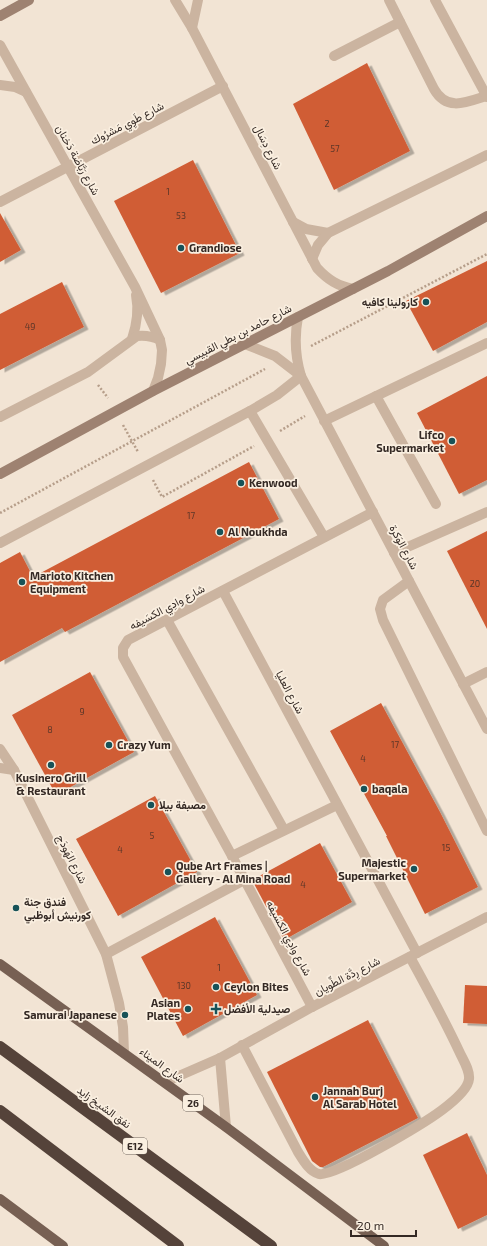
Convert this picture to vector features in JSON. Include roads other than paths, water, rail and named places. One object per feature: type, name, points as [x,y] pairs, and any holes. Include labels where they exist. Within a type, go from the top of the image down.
[{"type":"highway","name":"نفق الشيخ زايد","points":[[0,1047],[271,1246]]},
{"type":"highway","points":[[0,1111],[178,1246]]},
{"type":"main road","points":[[0,16],[29,0]]},
{"type":"main road","name":"شارع حامد بن بطي القبيسي","points":[[0,474],[153,391],[388,271],[487,216]]},
{"type":"main road","name":"شارع الميناء","points":[[0,964],[165,1082],[384,1246]]},
{"type":"main road","points":[[0,1198],[63,1246]]},
{"type":"street","name":"شارع دِسَال","points":[[175,0],[223,86],[317,268],[324,276],[333,282],[343,287],[354,289]]},
{"type":"street","points":[[192,28],[198,0]]},
{"type":"street","points":[[389,0],[440,98],[451,104],[458,104],[487,97],[435,0]]},
{"type":"street","points":[[334,56],[400,22]]},
{"type":"street","name":"شارع رَبَّاضة دَخنان","points":[[0,45],[135,287],[160,340],[162,350],[161,364],[153,391]]},
{"type":"street","points":[[0,85],[15,87],[26,92]]},
{"type":"street","name":"شارع طَوِي مَشرُوك","points":[[0,202],[223,86]]},
{"type":"street","points":[[312,259],[318,245],[328,233],[487,155]]},
{"type":"street","points":[[293,222],[306,229],[320,233],[328,233]]},
{"type":"street","name":"شارع رَبَّاضة دَخنان","points":[[132,339],[138,314],[135,287]]},
{"type":"street","name":"شارع الوَكرة","points":[[298,317],[295,332],[295,347],[301,376],[487,729]]},
{"type":"street","points":[[0,417],[88,372],[136,336],[152,336],[160,340]]},
{"type":"street","points":[[324,421],[487,343]]},
{"type":"street","name":"شارع الوَكرة","points":[[245,344],[275,356],[301,376]]},
{"type":"street","points":[[0,543],[250,411],[277,395],[301,376]]},
{"type":"street","points":[[376,396],[436,504]]},
{"type":"street","points":[[250,411],[324,537]]},
{"type":"street","name":"شارع وادِي الكسَيفه","points":[[312,1007],[232,856],[123,657],[123,648],[128,640],[372,512]]},
{"type":"street","points":[[394,553],[487,512]]},
{"type":"street","points":[[409,581],[383,600],[380,609],[382,620],[487,831]]},
{"type":"street","name":"شارع العليا","points":[[223,591],[337,805],[414,955],[468,1070],[468,1085],[443,1110],[426,1122],[354,1162],[328,1173],[320,1174],[312,1170],[298,1152],[242,1046]]},
{"type":"street","points":[[167,620],[284,830]]},
{"type":"street","points":[[463,684],[487,672]]},
{"type":"street","name":"شارع الهَودَج","points":[[0,749],[14,770],[106,954],[119,1003],[123,1028],[124,1053]]},
{"type":"street","points":[[0,768],[14,770]]},
{"type":"street","points":[[232,856],[337,805]]},
{"type":"street","points":[[106,954],[244,880]]},
{"type":"street","name":"شارع رِدَّة الطِّويان","points":[[165,1082],[220,1058],[312,1007],[487,917]]},
{"type":"street","points":[[220,1058],[226,1127]]},
{"type":"place","name":"Grandiose","points":[[181,248]]},
{"type":"place","name":"كارولينا كافيه","points":[[426,302]]},
{"type":"place","name":"Lifco Supermarket","points":[[452,441]]},
{"type":"place","name":"Kenwood","points":[[241,483]]},
{"type":"place","name":"Al Noukhda","points":[[220,532]]},
{"type":"place","name":"Marioto Kitchen Equipment","points":[[22,582]]},
{"type":"place","name":"Crazy Yum","points":[[109,745]]},
{"type":"place","name":"Kusinero Grill & Restaurant","points":[[51,765]]},
{"type":"place","name":"baqala","points":[[364,789]]},
{"type":"place","name":"مصبفة بيلا","points":[[151,805]]},
{"type":"place","name":"Majestic Supermarket","points":[[414,869]]},
{"type":"place","name":"Qube Art Frames | Gallery - Al Mina Road","points":[[168,872]]},
{"type":"place","name":"فندق جنة كورنيش أبوظبي","points":[[16,908]]},
{"type":"place","name":"Ceylon Bites","points":[[216,987]]},
{"type":"place","name":"Asian Plates","points":[[188,1009]]},
{"type":"place","name":"صيدلية الأفضل","points":[[216,1009]]},
{"type":"place","name":"Samurai Japanese","points":[[125,1015]]},
{"type":"place","name":"Jannah Burj Al Sarab Hotel","points":[[315,1097]]}]
